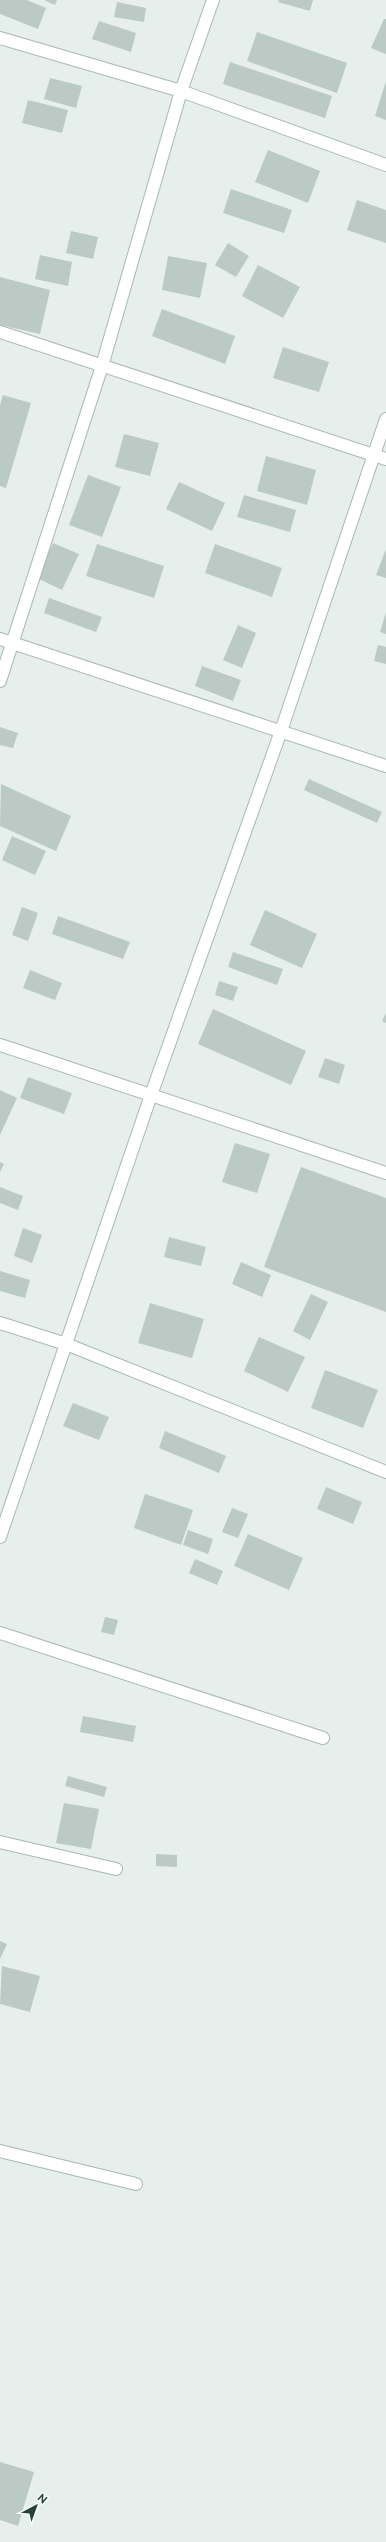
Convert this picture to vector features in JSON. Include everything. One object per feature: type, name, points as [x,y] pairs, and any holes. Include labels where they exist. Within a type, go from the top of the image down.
[{"type":"street","points":[[0,681],[102,366],[181,91],[213,0]]},
{"type":"street","points":[[0,38],[181,91],[386,165]]},
{"type":"street","points":[[0,332],[386,459]]},
{"type":"street","points":[[0,1538],[151,1095],[281,731],[386,419]]},
{"type":"street","points":[[0,639],[386,766]]},
{"type":"street","points":[[0,1045],[386,1173]]},
{"type":"street","points":[[0,1323],[66,1344],[386,1472]]},
{"type":"street","points":[[0,1633],[323,1738]]},
{"type":"street","points":[[0,1842],[116,1869]]},
{"type":"street","points":[[0,2151],[136,2184]]},
{"type":"building","points":[[0,0],[27,0],[46,8],[38,29],[0,14]]},
{"type":"building","points":[[44,0],[57,0],[55,5]]},
{"type":"building","points":[[279,0],[313,0],[310,11],[278,2]]},
{"type":"building","points":[[117,2],[146,8],[144,22],[114,17]]},
{"type":"building","points":[[384,19],[386,19],[386,54],[371,48]]},
{"type":"building","points":[[99,21],[136,33],[131,52],[92,39]]},
{"type":"building","points":[[257,32],[347,63],[337,93],[247,61]]},
{"type":"building","points":[[230,62],[332,96],[325,118],[223,84]]},
{"type":"building","points":[[50,78],[82,86],[76,108],[44,99]]},
{"type":"building","points":[[386,81],[386,120],[375,116]]},
{"type":"building","points":[[28,100],[68,110],[62,133],[22,123]]},
{"type":"building","points":[[268,150],[320,171],[308,203],[255,182]]},
{"type":"building","points":[[231,189],[292,210],[284,233],[223,213]]},
{"type":"building","points":[[357,200],[386,210],[386,243],[347,230]]},
{"type":"building","points":[[71,231],[98,237],[93,259],[66,253]]},
{"type":"building","points":[[228,243],[249,256],[236,277],[215,265]]},
{"type":"building","points":[[40,255],[72,262],[68,286],[35,279]]},
{"type":"building","points":[[168,256],[207,263],[200,298],[162,290]]},
{"type":"building","points":[[258,265],[300,287],[283,318],[242,296]]},
{"type":"building","points":[[0,277],[50,290],[40,334],[0,325]]},
{"type":"building","points":[[162,309],[235,336],[225,364],[152,336]]},
{"type":"building","points":[[283,347],[329,362],[319,392],[273,378]]},
{"type":"building","points":[[3,395],[31,403],[6,488],[0,486],[0,405]]},
{"type":"building","points":[[124,434],[159,443],[150,476],[115,467]]},
{"type":"building","points":[[266,456],[316,470],[307,505],[257,491]]},
{"type":"building","points":[[88,475],[121,487],[102,537],[69,525]]},
{"type":"building","points":[[179,482],[225,503],[212,531],[166,509]]},
{"type":"building","points":[[244,495],[296,510],[290,532],[237,517]]},
{"type":"building","points":[[53,543],[79,554],[62,590],[37,578]]},
{"type":"building","points":[[97,544],[164,566],[154,598],[86,576]]},
{"type":"building","points":[[215,544],[282,568],[272,597],[205,573]]},
{"type":"building","points":[[386,549],[386,578],[376,575]]},
{"type":"building","points":[[49,598],[102,617],[96,632],[44,613]]},
{"type":"building","points":[[386,612],[386,634],[380,632]]},
{"type":"building","points":[[238,625],[256,633],[242,668],[223,660]]},
{"type":"building","points":[[378,645],[386,647],[386,664],[374,661]]},
{"type":"building","points":[[202,666],[241,680],[233,701],[195,686]]},
{"type":"building","points":[[0,727],[18,733],[13,748],[0,745]]},
{"type":"building","points":[[309,779],[382,812],[377,823],[304,790]]},
{"type":"building","points":[[1,784],[71,816],[56,851],[0,826]]},
{"type":"building","points":[[12,836],[46,851],[35,875],[2,860]]},
{"type":"building","points":[[22,907],[38,913],[28,941],[12,935]]},
{"type":"building","points":[[265,910],[317,934],[302,968],[250,945]]},
{"type":"building","points":[[58,916],[130,942],[123,959],[52,934]]},
{"type":"building","points":[[233,952],[283,969],[277,985],[228,967]]},
{"type":"building","points":[[30,970],[62,983],[55,1000],[23,988]]},
{"type":"building","points":[[219,981],[238,987],[233,1001],[215,995]]},
{"type":"building","points":[[213,1009],[306,1051],[291,1085],[198,1044]]},
{"type":"building","points":[[386,1013],[386,1023],[382,1021]]},
{"type":"building","points":[[325,1058],[345,1065],[339,1084],[318,1077]]},
{"type":"building","points":[[28,1077],[72,1093],[64,1114],[20,1098]]},
{"type":"building","points":[[0,1090],[17,1098],[0,1135]]},
{"type":"building","points":[[235,1143],[270,1154],[257,1193],[222,1182]]},
{"type":"building","points":[[0,1162],[4,1164],[0,1172]]},
{"type":"building","points":[[301,1167],[386,1198],[386,1312],[264,1267]]},
{"type":"building","points":[[0,1187],[23,1196],[18,1210],[0,1203]]},
{"type":"building","points":[[23,1228],[42,1235],[32,1263],[14,1256]]},
{"type":"building","points":[[169,1237],[206,1247],[201,1266],[164,1257]]},
{"type":"building","points":[[241,1262],[271,1275],[262,1297],[232,1284]]},
{"type":"building","points":[[0,1271],[30,1280],[25,1298],[0,1291]]},
{"type":"building","points":[[311,1294],[328,1302],[310,1340],[293,1331]]},
{"type":"building","points":[[150,1303],[204,1319],[192,1358],[138,1343]]},
{"type":"building","points":[[259,1337],[305,1357],[288,1392],[244,1371]]},
{"type":"building","points":[[325,1370],[378,1390],[363,1428],[311,1408]]},
{"type":"building","points":[[73,1403],[109,1417],[99,1440],[63,1426]]},
{"type":"building","points":[[165,1431],[226,1456],[219,1473],[159,1448]]},
{"type":"building","points":[[326,1487],[362,1502],[353,1524],[317,1509]]},
{"type":"building","points":[[145,1494],[193,1510],[181,1545],[134,1528]]},
{"type":"building","points":[[232,1508],[248,1514],[238,1538],[222,1532]]},
{"type":"building","points":[[188,1530],[213,1539],[208,1554],[183,1545]]},
{"type":"building","points":[[248,1534],[303,1558],[289,1590],[234,1566]]},
{"type":"building","points":[[195,1559],[223,1571],[217,1585],[189,1573]]},
{"type":"building","points":[[105,1617],[118,1620],[114,1635],[101,1632]]},
{"type":"building","points":[[83,1716],[136,1726],[133,1742],[80,1732]]},
{"type":"building","points":[[68,1776],[107,1787],[104,1797],[65,1786]]},
{"type":"building","points":[[64,1803],[99,1809],[91,1849],[56,1843]]},
{"type":"building","points":[[156,1854],[177,1855],[177,1867],[156,1866]]},
{"type":"building","points":[[0,1941],[7,1944],[0,1959]]},
{"type":"building","points":[[2,1966],[40,1976],[30,2012],[0,2004]]},
{"type":"building","points":[[0,2462],[34,2472],[18,2526],[0,2520]]}]
